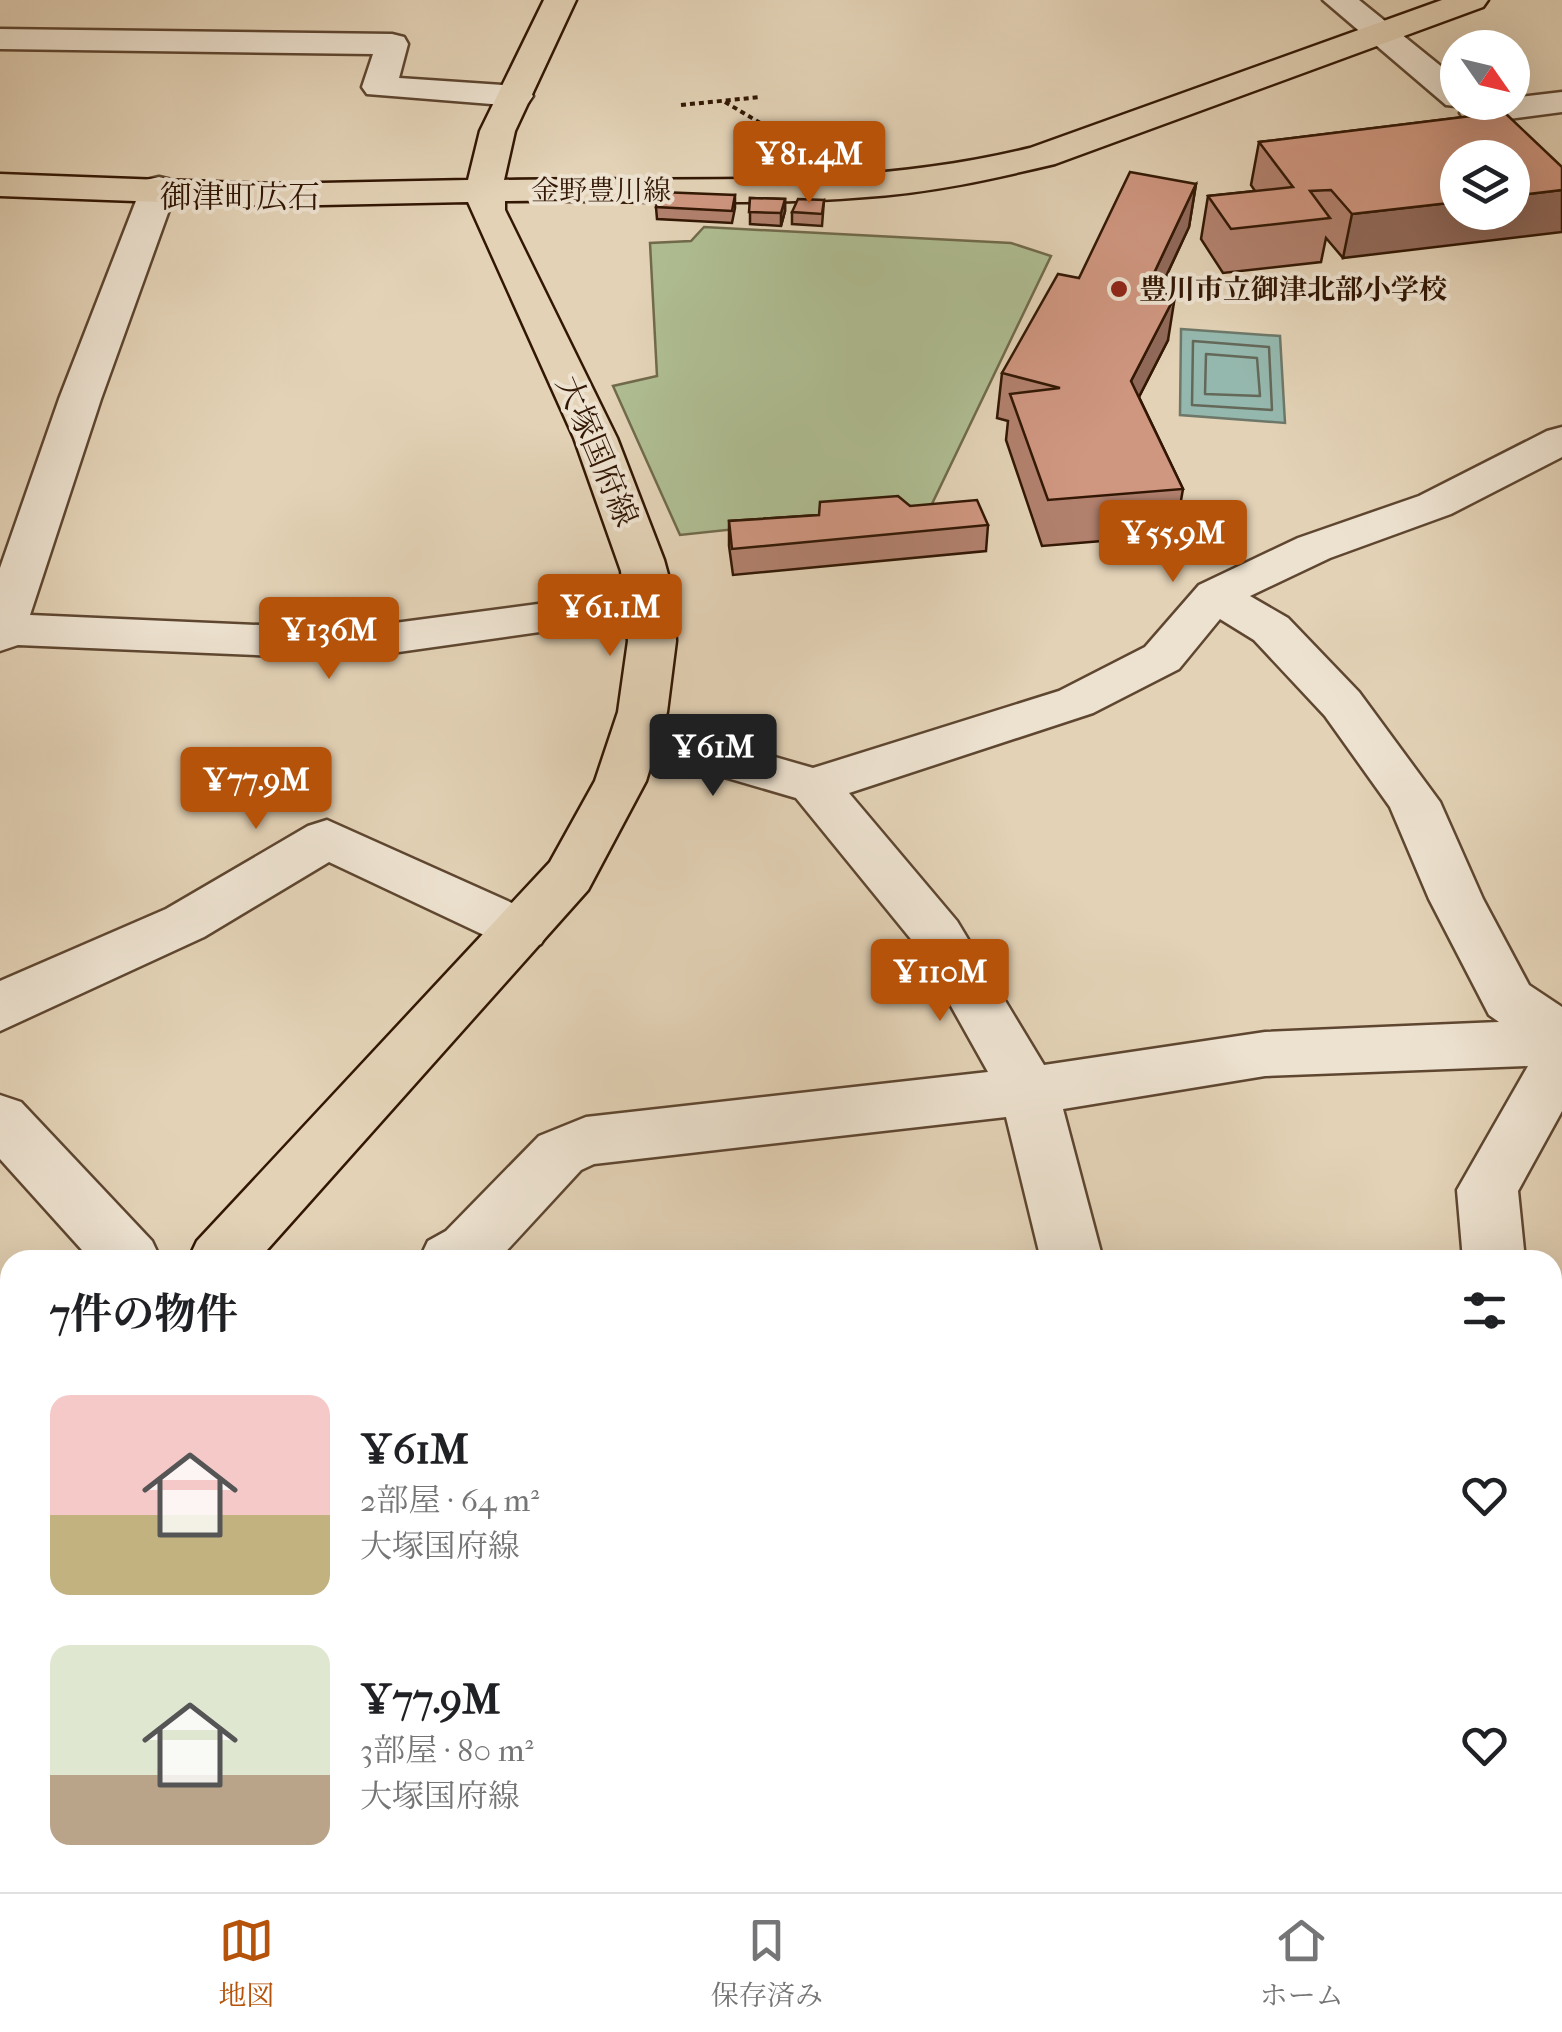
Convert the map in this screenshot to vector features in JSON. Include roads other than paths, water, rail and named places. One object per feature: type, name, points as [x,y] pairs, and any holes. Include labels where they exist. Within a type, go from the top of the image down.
[{"type":"main road","points":[[484,192],[484,174],[560,0]]},
{"type":"main road","name":"金野豊川線","points":[[0,185],[254,194],[840,191],[944,180],[996,169],[1090,140],[1472,0]]},
{"type":"main road","name":"大塚国府線","points":[[229,1250],[569,876],[598,831],[622,782],[647,689],[650,604],[643,567],[612,479],[487,210],[484,192]]},
{"type":"street","points":[[1339,0],[1440,84]]},
{"type":"street","points":[[0,39],[362,29],[392,44],[379,87],[516,96]]},
{"type":"street","points":[[1530,103],[1562,102]]},
{"type":"street","points":[[1483,120],[1505,140]]},
{"type":"street","points":[[158,188],[80,399],[1,632],[350,644],[650,604]]},
{"type":"street","points":[[814,786],[1076,702],[1162,658],[1215,595],[1314,548],[1435,505],[1555,451]]},
{"type":"street","points":[[1215,595],[1271,629],[1342,704],[1414,802],[1456,898],[1508,1000],[1562,1039]]},
{"type":"street","points":[[636,734],[814,786],[938,935],[1030,1091],[1070,1250]]},
{"type":"street","points":[[0,1009],[24,994],[185,922],[328,839],[522,930]]},
{"type":"street","points":[[468,1250],[560,1153],[586,1140],[1030,1091],[1265,1054],[1562,1039]]},
{"type":"street","points":[[1493,1250],[1488,1190],[1562,1058]]},
{"type":"street","points":[[0,1119],[121,1250]]},
{"type":"water","points":[[1181,329],[1280,336],[1285,423],[1180,415]]},
{"type":"place","name":"豊川市立御津北部小学校","points":[[1119,289]]},
{"type":"district","name":"御津町広石","points":[[240,197]]}]
